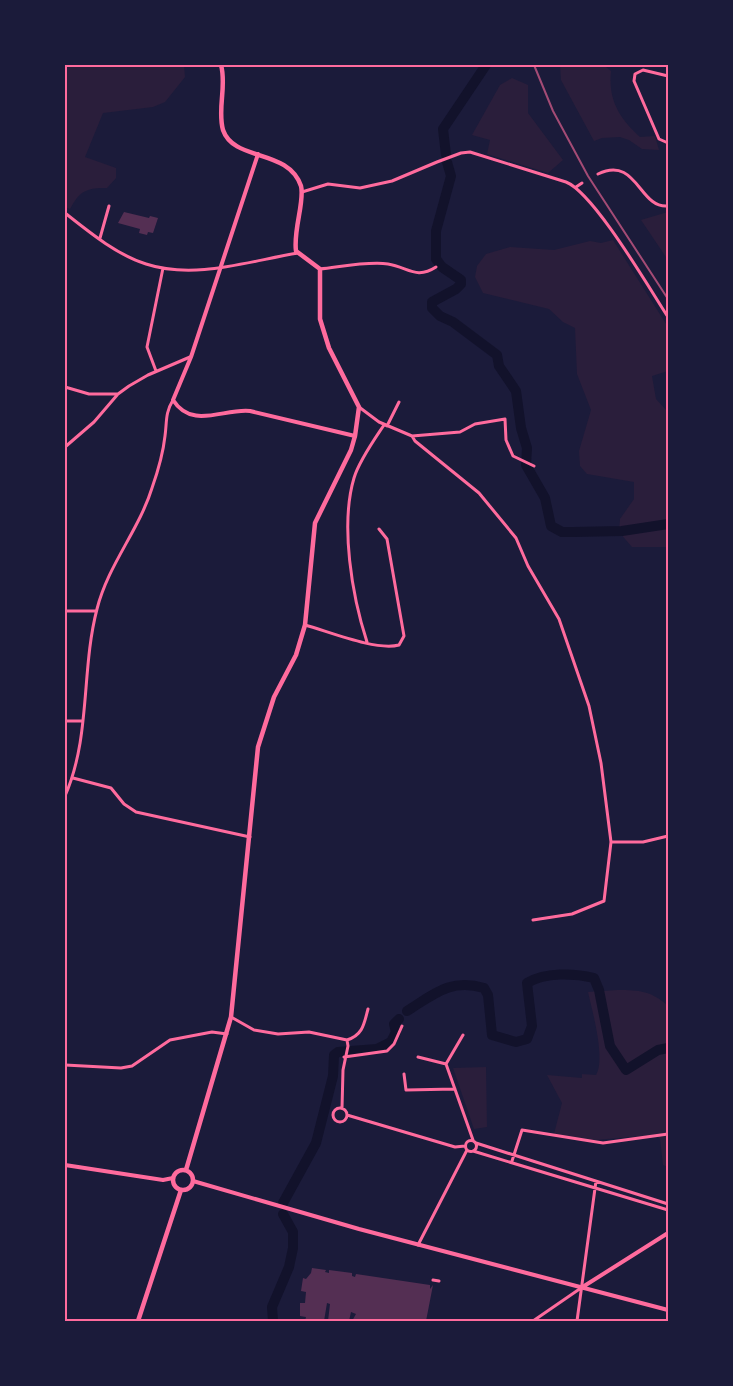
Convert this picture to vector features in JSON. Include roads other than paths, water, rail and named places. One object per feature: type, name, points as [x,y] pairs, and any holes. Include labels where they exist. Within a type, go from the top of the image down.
[{"type":"main road","points":[[186,1170],[228,1034],[231,1017],[258,747],[264,722],[274,697],[296,655],[306,625],[315,523],[351,450],[359,407],[323,334],[319,308],[320,269],[298,253],[296,224],[302,192],[298,181],[282,163],[240,148],[230,140],[224,131],[224,76],[221,65]]},
{"type":"main road","points":[[181,1190],[174,1184],[173,1178],[179,1171],[186,1170]]},
{"type":"main road","points":[[181,1190],[190,1187],[193,1181],[192,1176],[186,1170]]},
{"type":"main road","points":[[138,1321],[181,1190]]},
{"type":"street","points":[[668,76],[643,70],[635,74],[634,82],[659,139],[668,143]]},
{"type":"street","points":[[302,192],[328,184],[360,188],[392,181],[445,159],[470,152],[566,182],[576,187],[603,220],[668,318]]},
{"type":"street","points":[[65,796],[73,778],[83,721],[96,611],[112,571],[152,491],[164,444],[166,413],[191,357],[222,268],[258,154]]},
{"type":"street","points":[[598,174],[614,170],[625,173],[636,181],[654,203],[668,206]]},
{"type":"street","points":[[576,187],[582,184]]},
{"type":"street","points":[[100,238],[109,206]]},
{"type":"street","points":[[65,213],[100,238],[146,264],[163,267],[222,268],[298,253]]},
{"type":"street","points":[[320,269],[387,264],[420,273],[427,273],[436,267]]},
{"type":"street","points":[[156,371],[147,347],[163,267]]},
{"type":"street","points":[[65,447],[94,422],[118,394],[156,371],[191,357]]},
{"type":"street","points":[[65,387],[89,394],[118,394]]},
{"type":"street","points":[[173,400],[181,409],[204,418],[236,410],[250,411],[355,436]]},
{"type":"street","points":[[366,642],[359,618],[349,547],[350,508],[354,479],[399,402]]},
{"type":"street","points":[[359,407],[372,418],[386,426],[412,436],[460,432],[475,424],[505,419],[506,440],[513,456],[534,466]]},
{"type":"street","points":[[412,436],[415,441],[479,493],[516,538],[528,566],[559,619],[589,706],[601,763],[611,842],[604,901],[572,914],[533,920]]},
{"type":"street","points":[[306,625],[366,642],[391,647],[399,645],[404,636],[387,539],[379,529]]},
{"type":"street","points":[[65,611],[96,611]]},
{"type":"street","points":[[65,721],[83,721]]},
{"type":"street","points":[[73,778],[111,788],[124,804],[136,812],[250,837]]},
{"type":"street","points":[[611,842],[643,842],[668,836]]},
{"type":"street","points":[[231,1017],[254,1030],[278,1034],[309,1032],[347,1040],[356,1037],[362,1030],[368,1009]]},
{"type":"street","points":[[345,1055],[387,1050],[394,1044],[402,1026]]},
{"type":"street","points":[[65,1065],[121,1068],[132,1066],[170,1040],[212,1032],[228,1034]]},
{"type":"street","points":[[446,1064],[463,1035]]},
{"type":"street","points":[[347,1040],[342,1108],[347,1114],[455,1147],[466,1148],[512,1161],[668,1210]]},
{"type":"street","points":[[418,1058],[446,1064]]},
{"type":"street","points":[[446,1064],[475,1142],[473,1151]]},
{"type":"street","points":[[404,1074],[406,1090],[455,1089]]},
{"type":"street","points":[[342,1108],[333,1112],[335,1121],[342,1122],[347,1114]]},
{"type":"street","points":[[512,1161],[522,1130],[603,1143],[668,1134]]},
{"type":"street","points":[[418,1244],[469,1141],[668,1204]]},
{"type":"street","points":[[65,1165],[163,1180],[173,1178]]},
{"type":"street","points":[[193,1181],[418,1244],[668,1310]]},
{"type":"street","points":[[577,1321],[596,1181]]},
{"type":"street","points":[[533,1321],[668,1233]]},
{"type":"street","points":[[434,1280],[439,1281]]},
{"type":"waterway","points":[[446,155],[443,129],[486,65]]},
{"type":"waterway","points":[[447,162],[451,176],[436,231],[436,259],[442,267],[461,280],[461,284],[456,289],[432,302],[432,308],[440,316],[453,322],[497,355],[499,366],[516,391],[521,428],[527,448],[526,465],[545,498],[551,526],[562,532],[573,532],[622,531],[668,524]]},
{"type":"waterway","points":[[407,1011],[443,989],[452,986],[472,985],[484,988],[488,995],[492,1035],[516,1042],[527,1039],[532,1026],[527,983],[534,979],[551,975],[569,974],[586,976],[594,978],[599,990],[610,1046],[626,1070],[658,1050],[668,1048]]},
{"type":"waterway","points":[[283,1203],[316,1143],[333,1076],[334,1055],[338,1052],[377,1049],[391,1042],[396,1032],[394,1024],[399,1019]]},
{"type":"waterway","points":[[273,1321],[272,1307],[289,1267],[293,1248],[293,1232],[283,1214]]},
{"type":"railway","points":[[534,65],[553,111],[588,176],[668,299]]}]
